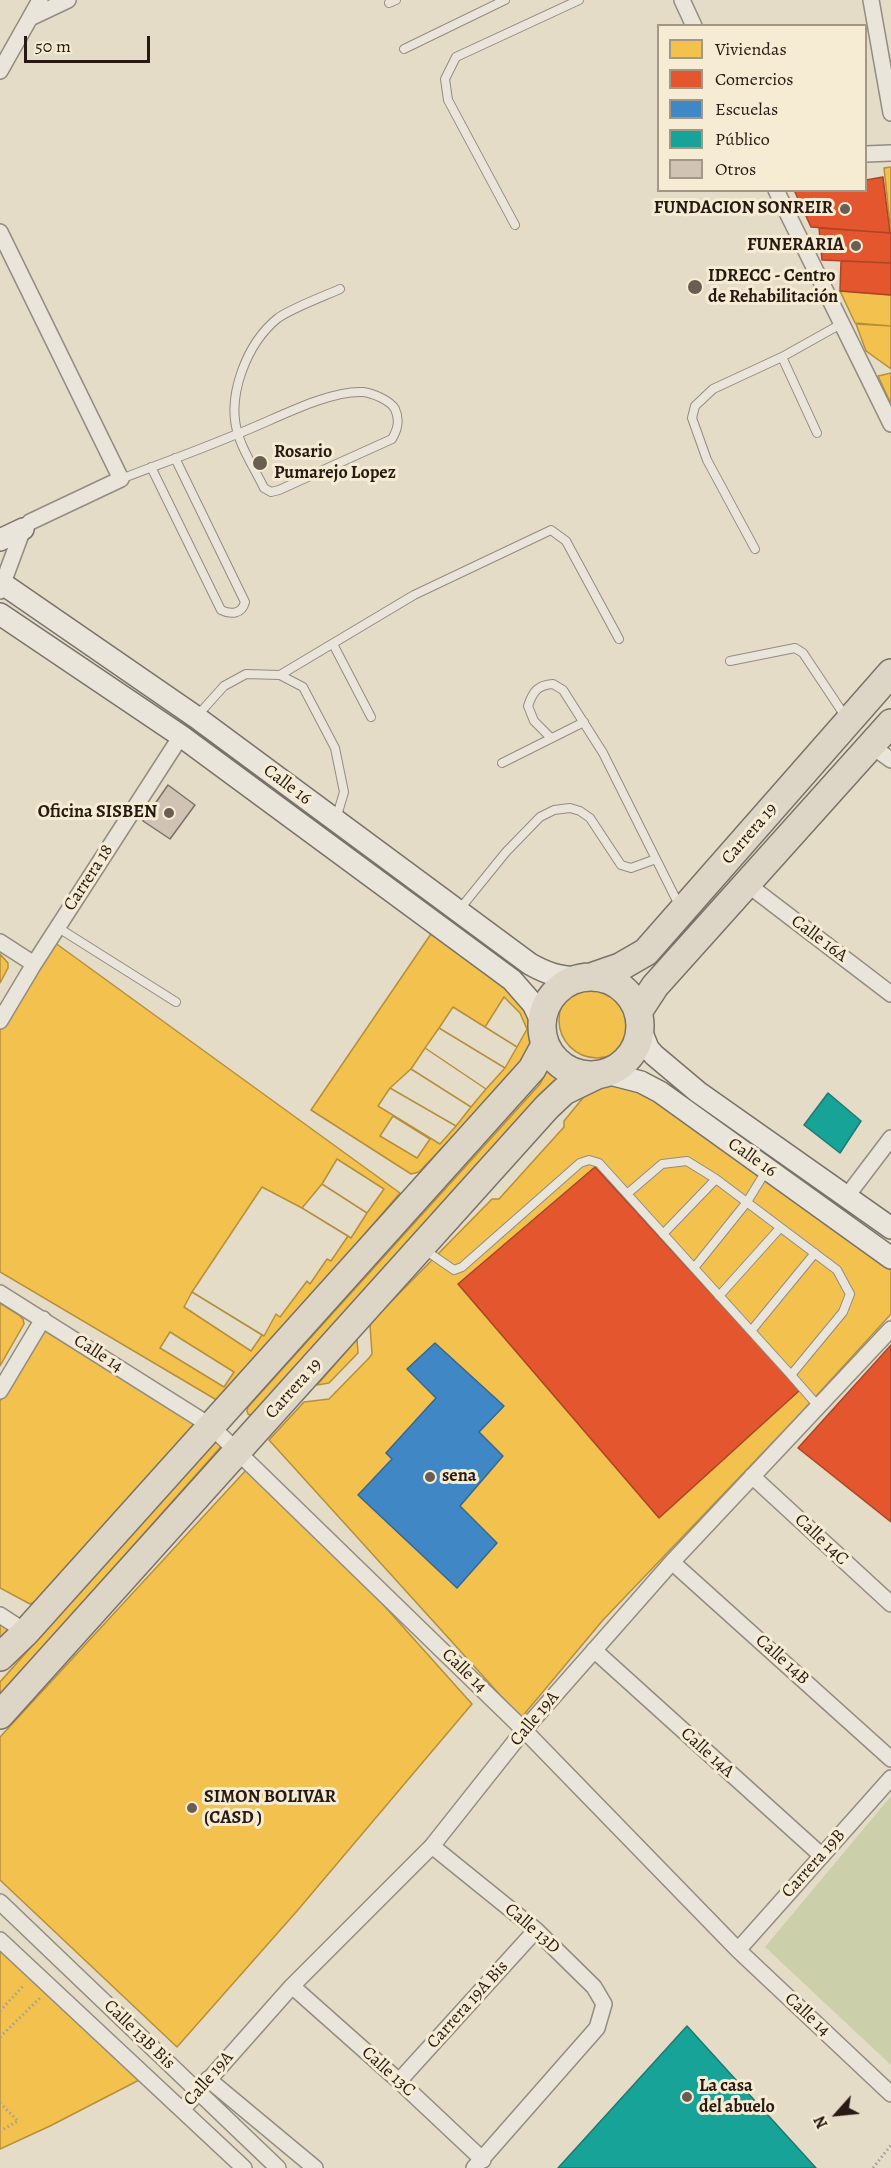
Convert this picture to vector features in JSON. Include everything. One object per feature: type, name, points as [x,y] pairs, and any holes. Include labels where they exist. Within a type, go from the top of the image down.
[{"type":"highway","name":"Carrera 19","points":[[586,977],[620,967],[646,952],[891,673]]},
{"type":"highway","name":"Carrera 19","points":[[639,1020],[656,986],[747,884],[881,753],[891,723]]},
{"type":"highway","points":[[586,977],[618,984],[631,996],[639,1020],[633,1053],[621,1065],[602,1074],[579,1074],[562,1066],[555,1060],[543,1034],[545,1006],[555,991],[569,981],[586,977]]},
{"type":"highway","name":"Carrera 19","points":[[0,1658],[26,1632],[532,1069],[543,1034]]},
{"type":"highway","name":"Carrera 19","points":[[0,1715],[548,1107],[564,1091],[602,1074]]},
{"type":"main road","points":[[0,540],[23,529]]},
{"type":"main road","name":"Calle 16","points":[[1,586],[196,717],[530,964],[548,974],[586,977]]},
{"type":"main road","name":"Calle 16","points":[[0,614],[181,736],[512,980],[533,1004],[543,1034]]},
{"type":"main road","name":"Calle 16","points":[[639,1020],[648,1048],[668,1068],[698,1092],[891,1228]]},
{"type":"main road","name":"Calle 16","points":[[602,1074],[641,1082],[660,1092],[891,1258]]},
{"type":"street","points":[[0,71],[40,0]]},
{"type":"street","points":[[30,18],[68,0]]},
{"type":"street","points":[[682,0],[693,24]]},
{"type":"street","points":[[872,0],[891,113]]},
{"type":"street","points":[[867,154],[891,153]]},
{"type":"street","points":[[777,192],[891,424]]},
{"type":"street","points":[[0,232],[121,479],[30,522],[23,529],[1,586]]},
{"type":"street","name":"Carrera 18","points":[[0,1021],[57,927],[181,736]]},
{"type":"street","name":"Calle 16A","points":[[747,884],[891,994]]},
{"type":"street","points":[[0,942],[34,964]]},
{"type":"street","points":[[847,1196],[891,1138]]},
{"type":"street","name":"Calle 14","points":[[0,1293],[211,1426],[524,1730],[738,1950],[891,2094]]},
{"type":"street","points":[[0,1391],[43,1319]]},
{"type":"street","name":"Calle 19A","points":[[182,2110],[292,1986],[432,1846],[524,1730],[672,1562],[891,1329]]},
{"type":"street","name":"Calle 14C","points":[[752,1476],[891,1604]]},
{"type":"street","name":"Calle 14B","points":[[672,1562],[891,1759]]},
{"type":"street","points":[[0,1615],[26,1632]]},
{"type":"street","name":"Calle 14A","points":[[594,1650],[821,1855]]},
{"type":"street","name":"Carrera 19B","points":[[738,1950],[891,1778]]},
{"type":"street","name":"Calle 13D","points":[[432,1846],[536,1930],[594,1987],[603,2004],[597,2028],[478,2164]]},
{"type":"street","name":"Calle 13B Bis","points":[[0,1902],[278,2168]]},
{"type":"street","name":"Carrera 19A Bis","points":[[399,2081],[536,1930]]},
{"type":"street","name":"Calle 13B Bis","points":[[0,1940],[244,2168]]},
{"type":"street","name":"Calle 13C","points":[[292,1986],[399,2081],[478,2164]]},
{"type":"street","points":[[208,2079],[315,2168]]},
{"type":"lane","points":[[515,225],[448,100],[445,79],[456,57],[579,0]]},
{"type":"lane","points":[[404,49],[499,1]]},
{"type":"lane","points":[[121,479],[238,434],[329,396],[364,392],[386,400],[394,406],[398,419],[397,431],[392,439],[272,492],[264,488],[238,434],[234,402],[242,373],[256,342],[278,318],[340,289]]},
{"type":"lane","points":[[755,549],[707,460],[692,418],[695,406],[713,389],[782,357],[841,324]]},
{"type":"lane","points":[[782,357],[817,433]]},
{"type":"lane","points":[[151,467],[221,610],[236,613],[245,602],[175,458]]},
{"type":"lane","points":[[280,675],[414,595],[551,530],[566,541],[619,639]]},
{"type":"lane","points":[[333,644],[370,717]]},
{"type":"lane","points":[[730,662],[795,648],[802,653],[849,722]]},
{"type":"lane","points":[[196,717],[224,686],[246,674],[280,675],[303,687],[334,748],[344,792],[336,821]]},
{"type":"lane","points":[[551,738],[534,721],[528,706],[532,694],[541,685],[553,684],[563,690],[603,753],[682,911]]},
{"type":"lane","points":[[502,763],[584,722]]},
{"type":"lane","points":[[458,911],[512,845],[540,817],[554,810],[570,808],[590,818],[621,865],[631,868],[656,859]]},
{"type":"lane","points":[[57,927],[176,1002]]},
{"type":"lane","points":[[421,1247],[454,1270],[462,1267],[580,1163],[589,1160],[599,1163],[818,1406]]},
{"type":"lane","points":[[627,1194],[662,1164],[687,1161],[716,1179],[837,1270],[850,1294],[843,1312],[791,1375]]},
{"type":"lane","points":[[694,1268],[747,1202],[767,1169]]},
{"type":"lane","points":[[663,1234],[716,1179]]},
{"type":"lane","points":[[719,1296],[780,1228]]},
{"type":"lane","points":[[751,1331],[815,1253]]},
{"type":"path","points":[[0,2011],[29,1980]]},
{"type":"path","points":[[0,2037],[51,1987]]},
{"type":"path","points":[[0,2103],[18,2121],[0,2131]]},
{"type":"path","points":[[873,2168],[891,2145]]},
{"type":"green space","points":[[891,1796],[891,2065],[765,1947]]},
{"type":"building: Viviendas","points":[[891,167],[891,233],[884,168]]},
{"type":"building: Viviendas","points":[[840,291],[891,295],[891,326],[855,323]]},
{"type":"building: Viviendas","points":[[856,324],[891,326],[891,369],[866,351]]},
{"type":"building: Viviendas","points":[[891,373],[891,404],[878,376]]},
{"type":"building: Viviendas","points":[[433,931],[527,999],[537,1024],[537,1034],[524,1062],[419,1172],[411,1174],[311,1110]]},
{"type":"building: Viviendas","points":[[47,937],[400,1193],[220,1402],[0,1272],[0,1030]]},
{"type":"building: Viviendas","points":[[0,954],[8,963],[8,968],[0,983]]},
{"type":"building: Viviendas","points":[[597,982],[612,985],[624,993],[632,1005],[635,1020],[632,1035],[624,1047],[612,1055],[597,1058],[582,1055],[570,1047],[562,1035],[559,1020],[562,1005],[570,993],[582,985]]},
{"type":"building: Viviendas","points":[[504,997],[520,1013],[527,1029],[517,1047],[485,1027]]},
{"type":"building: Viviendas","points":[[453,1007],[517,1047],[505,1068],[439,1028]]},
{"type":"building: Viviendas","points":[[439,1028],[505,1068],[486,1089],[425,1048]]},
{"type":"building: Viviendas","points":[[425,1048],[486,1089],[471,1107],[411,1069]]},
{"type":"building: Viviendas","points":[[553,1059],[569,1071],[557,1081],[252,1416],[248,1414],[248,1407],[540,1084]]},
{"type":"building: Viviendas","points":[[411,1069],[471,1107],[456,1126],[390,1088]]},
{"type":"building: Viviendas","points":[[601,1081],[637,1083],[891,1262],[891,1314],[797,1417],[603,1620],[521,1718],[269,1440],[304,1402],[329,1399],[369,1358],[372,1354],[370,1325],[376,1317],[492,1199],[499,1199],[564,1127],[564,1121],[587,1093]]},
{"type":"building: Viviendas","points":[[390,1088],[456,1126],[440,1144],[378,1106]]},
{"type":"building: Viviendas","points":[[393,1116],[430,1139],[417,1158],[380,1136]]},
{"type":"building: Viviendas","points":[[337,1159],[384,1189],[367,1213],[322,1184]]},
{"type":"building: Viviendas","points":[[322,1184],[367,1213],[351,1238],[302,1208]]},
{"type":"building: Viviendas","points":[[262,1187],[348,1236],[331,1261],[327,1259],[310,1284],[307,1281],[280,1317],[276,1314],[264,1336],[192,1292]]},
{"type":"building: Viviendas","points":[[192,1292],[262,1335],[251,1351],[184,1307]]},
{"type":"building: Viviendas","points":[[0,1303],[19,1315],[24,1324],[0,1366]]},
{"type":"building: Viviendas","points":[[46,1326],[206,1415],[37,1601],[30,1604],[0,1588],[0,1401]]},
{"type":"building: Viviendas","points":[[170,1332],[234,1372],[224,1387],[160,1348]]},
{"type":"building: Viviendas","points":[[357,1339],[358,1353],[329,1383],[317,1385]]},
{"type":"building: Viviendas","points":[[217,1438],[226,1441],[0,1696],[0,1682]]},
{"type":"building: Viviendas","name":"SIMON BOLIVAR (CASD )","points":[[248,1468],[261,1468],[472,1704],[297,1911],[177,2047],[0,1880],[0,1737]]},
{"type":"building: Viviendas","points":[[0,1608],[16,1618],[0,1645]]},
{"type":"building: Viviendas","points":[[0,1936],[145,2077],[0,2149]]},
{"type":"building: Comercios","name":"FUNDACION SONREIR","points":[[883,177],[890,233],[811,227],[795,192],[867,192],[867,180]]},
{"type":"building: Comercios","name":"FUNERARIA","points":[[819,228],[891,233],[891,263],[822,260]]},
{"type":"building: Comercios","points":[[841,261],[891,263],[891,295],[840,291]]},
{"type":"building: Comercios","points":[[595,1167],[800,1390],[659,1518],[458,1284]]},
{"type":"building: Comercios","points":[[891,1345],[891,1522],[798,1448]]},
{"type":"building: Escuelas","name":"sena","points":[[435,1343],[504,1406],[479,1432],[503,1456],[460,1506],[497,1543],[457,1588],[358,1495],[392,1459],[386,1453],[436,1398],[407,1369]]},
{"type":"building: Público","points":[[828,1093],[861,1121],[840,1153],[804,1125]]},
{"type":"building: Público","name":"La casa del abuelo","points":[[687,2026],[816,2168],[558,2168]]},
{"type":"building: Otros","name":"Oficina SISBEN","points":[[168,785],[195,805],[170,839],[143,821]]},
{"type":"place","name":"FUNDACION SONREIR","points":[[845,209]]},
{"type":"place","name":"FUNERARIA","points":[[856,246]]},
{"type":"place","name":"IDRECC - Centro de Rehabilitación","points":[[695,287]]},
{"type":"place","name":"Rosario Pumarejo Lopez","points":[[260,463]]},
{"type":"place","name":"Oficina SISBEN","points":[[169,813]]},
{"type":"place","name":"sena","points":[[430,1477]]},
{"type":"place","name":"SIMON BOLIVAR (CASD )","points":[[192,1808]]},
{"type":"place","name":"La casa del abuelo","points":[[687,2097]]}]
